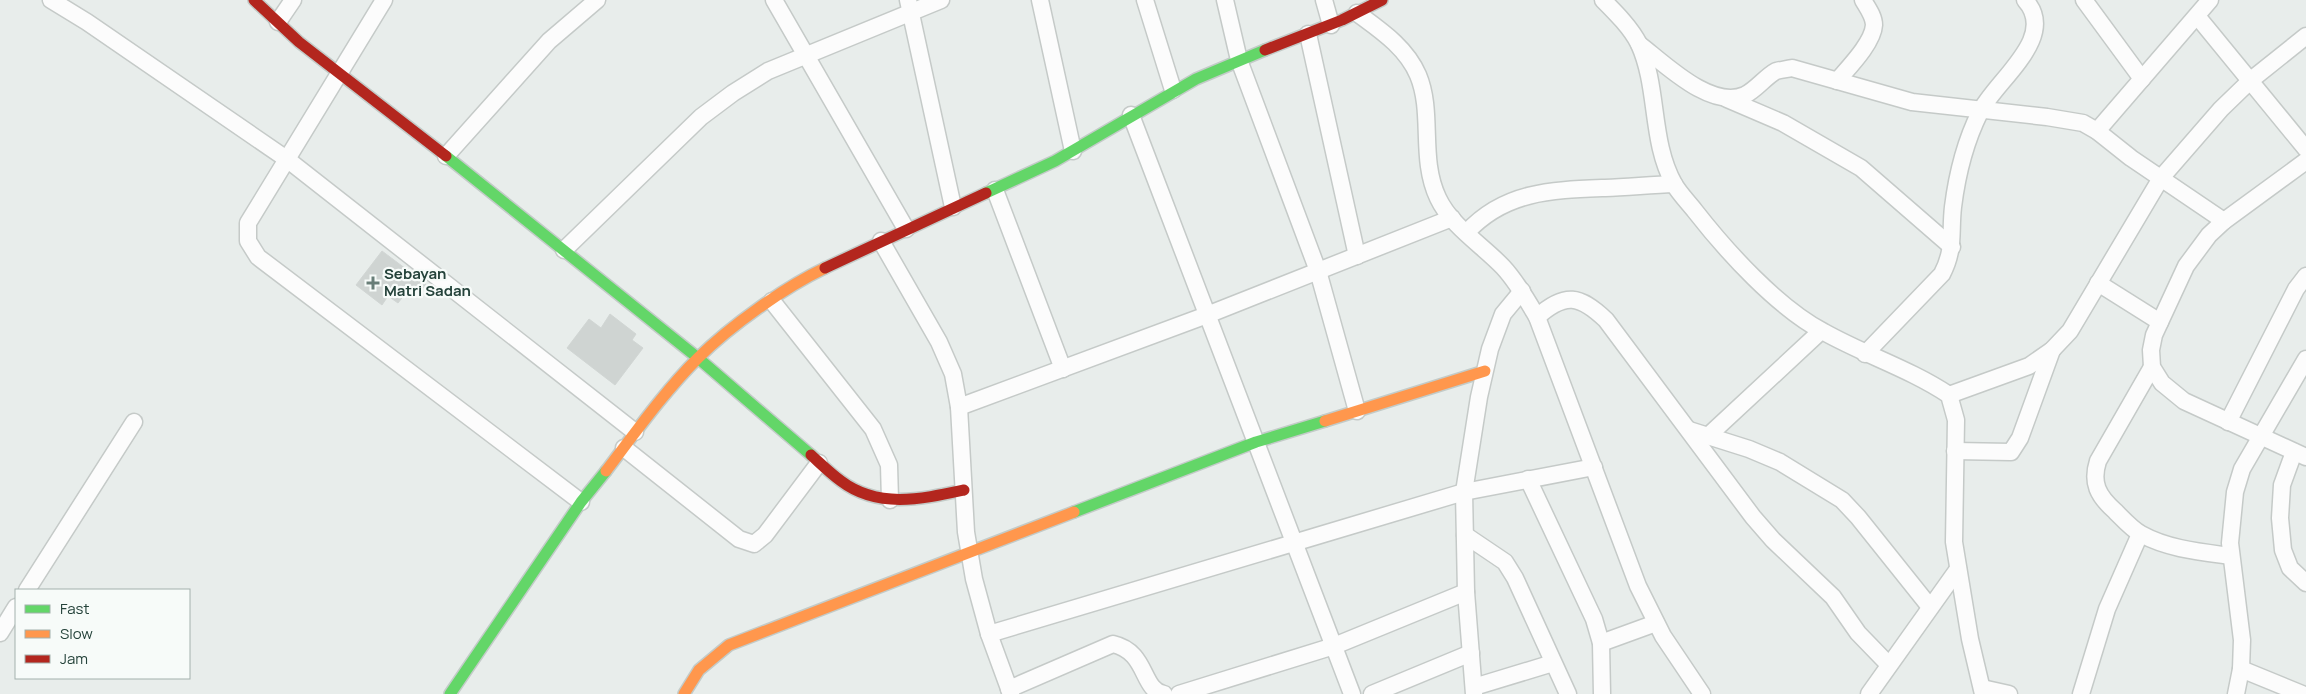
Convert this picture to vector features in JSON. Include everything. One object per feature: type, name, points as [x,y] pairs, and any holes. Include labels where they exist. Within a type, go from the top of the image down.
[{"type":"street","points":[[50,0],[87,22],[288,160],[635,432]]},
{"type":"street","points":[[254,0],[299,42],[446,156],[698,358],[841,482],[867,495],[890,500],[911,500],[964,490]]},
{"type":"street","points":[[278,22],[293,0]]},
{"type":"street","points":[[384,0],[248,223],[248,241],[258,257],[581,502]]},
{"type":"street","points":[[446,156],[549,40],[597,0]]},
{"type":"street","points":[[774,0],[906,229]]},
{"type":"street","points":[[564,250],[701,117],[768,71],[909,6],[941,0]]},
{"type":"street","points":[[1040,0],[1073,151]]},
{"type":"street","points":[[1145,0],[1172,90]]},
{"type":"street","points":[[1225,0],[1239,60],[1318,271],[1356,411]]},
{"type":"street","points":[[1324,0],[1331,25]]},
{"type":"street","points":[[1603,0],[1621,18],[1639,44],[1701,90],[1783,122],[1839,154],[1861,168],[1952,247]]},
{"type":"street","points":[[1837,81],[1865,47],[1871,36],[1874,26],[1872,16],[1863,0]]},
{"type":"street","points":[[1865,354],[1942,274],[1952,247],[1953,209],[1966,145],[1981,109],[2028,47],[2034,34],[2036,19],[2025,0]]},
{"type":"street","points":[[2084,0],[2142,79]]},
{"type":"street","points":[[2097,131],[2210,0]]},
{"type":"street","points":[[450,694],[581,502],[635,432],[698,358],[749,316],[804,278],[953,207],[995,190],[1073,151],[1172,90],[1239,60],[1331,25],[1376,2]]},
{"type":"street","points":[[909,6],[953,207]]},
{"type":"street","points":[[1357,13],[1390,38],[1407,57],[1418,75],[1423,96],[1430,177],[1438,199],[1452,218],[1504,268],[1522,291],[1537,317],[1638,586],[1656,623],[1688,676],[1702,694]]},
{"type":"street","points":[[2197,16],[2252,80],[2306,149]]},
{"type":"street","points":[[1308,34],[1357,256]]},
{"type":"street","points":[[1949,395],[2029,366],[2052,350],[2070,331],[2161,178],[2221,109],[2252,80],[2306,36]]},
{"type":"street","points":[[1639,44],[1647,73],[1661,150],[1674,184],[1707,227],[1782,303],[1821,331],[1865,354],[1923,378],[1949,395],[1956,420],[1954,542],[1970,640],[1983,691],[2010,694]]},
{"type":"street","points":[[1727,99],[1738,98],[1751,92],[1776,71],[1792,68],[1912,102],[1981,109],[2082,123],[2097,131],[2131,158],[2224,221]]},
{"type":"street","points":[[1131,115],[1352,694]]},
{"type":"street","points":[[2306,161],[2224,221],[2209,236],[2186,266],[2160,322],[2151,350],[2152,367],[2162,383],[2184,401],[2300,454],[2282,485],[2280,518],[2283,550],[2290,568],[2306,583]]},
{"type":"street","points":[[1467,232],[1480,218],[1499,206],[1526,195],[1567,189],[1674,184]]},
{"type":"street","points":[[995,190],[1063,369]]},
{"type":"street","points":[[1929,228],[1953,209]]},
{"type":"street","points":[[959,407],[1207,315],[1452,218]]},
{"type":"street","points":[[881,241],[940,342],[953,374],[959,407],[964,490],[974,579],[989,634],[1010,691],[1113,644],[1126,647],[1135,655],[1152,687],[1164,694]]},
{"type":"street","points":[[2228,422],[2296,289],[2306,276]]},
{"type":"street","points":[[2098,283],[2160,322]]},
{"type":"street","points":[[1522,291],[1504,314],[1490,349],[1464,492],[1466,592],[1474,690],[1553,663]]},
{"type":"street","points":[[1537,317],[1548,307],[1562,300],[1574,299],[1592,306],[1606,320],[1758,523],[1773,540],[1833,596],[1858,633],[1889,665]]},
{"type":"street","points":[[772,301],[873,430],[889,465],[890,500]]},
{"type":"street","points":[[1708,436],[1821,331]]},
{"type":"street","points":[[1956,451],[2011,452],[2020,438],[2052,350]]},
{"type":"street","points":[[2236,694],[2241,669],[2242,640],[2231,556],[2230,534],[2235,492],[2242,469],[2306,359]]},
{"type":"street","points":[[2152,367],[2098,461],[2094,474],[2096,487],[2101,497],[2140,534],[2184,549],[2231,556]]},
{"type":"street","points":[[684,694],[699,670],[729,645],[1256,442],[1485,371]]},
{"type":"street","points":[[28,589],[134,422]]},
{"type":"street","points":[[1689,430],[1749,449],[1780,462],[1842,500],[1858,517],[1930,607]]},
{"type":"street","points":[[624,448],[739,539],[754,544],[765,535],[820,463]]},
{"type":"street","points":[[989,634],[1464,492],[1594,467]]},
{"type":"street","points":[[1528,479],[1594,619],[1601,643],[1602,694]]},
{"type":"street","points":[[2081,694],[2106,609],[2140,534]]},
{"type":"street","points":[[1465,535],[1505,562],[1515,578],[1568,694]]},
{"type":"street","points":[[1869,694],[1958,569]]},
{"type":"street","points":[[1179,694],[1334,646],[1466,592]]},
{"type":"street","points":[[0,633],[15,609]]},
{"type":"street","points":[[1601,643],[1656,623]]},
{"type":"street","points":[[1372,694],[1471,653]]},
{"type":"street","points":[[2241,669],[2302,694]]},
{"type":"building","points":[[382,251],[426,284],[416,297],[408,290],[398,303],[388,296],[382,305],[356,285]]},
{"type":"building","points":[[610,314],[636,334],[632,340],[643,348],[615,385],[567,348],[589,319],[601,328]]},
{"type":"traffic: fast","points":[[986,193],[1055,161],[1196,79],[1265,50]]},
{"type":"traffic: fast","points":[[446,156],[698,358],[811,455]]},
{"type":"traffic: fast","points":[[1074,512],[1256,442],[1325,421]]},
{"type":"traffic: fast","points":[[450,694],[581,502],[606,471]]},
{"type":"traffic: slow","points":[[606,471],[662,399],[698,358],[742,320],[776,296],[825,268]]},
{"type":"traffic: slow","points":[[1325,421],[1485,371]]},
{"type":"traffic: slow","points":[[684,694],[699,670],[729,645],[1074,512]]},
{"type":"traffic: jam","points":[[254,0],[299,42],[446,156]]},
{"type":"traffic: jam","points":[[1265,50],[1342,20],[1382,0]]},
{"type":"traffic: jam","points":[[825,268],[986,193]]},
{"type":"traffic: jam","points":[[811,455],[829,472],[855,490],[885,499],[916,498],[964,490]]},
{"type":"place","name":"Sebayan Matri Sadan","points":[[373,283]]}]
